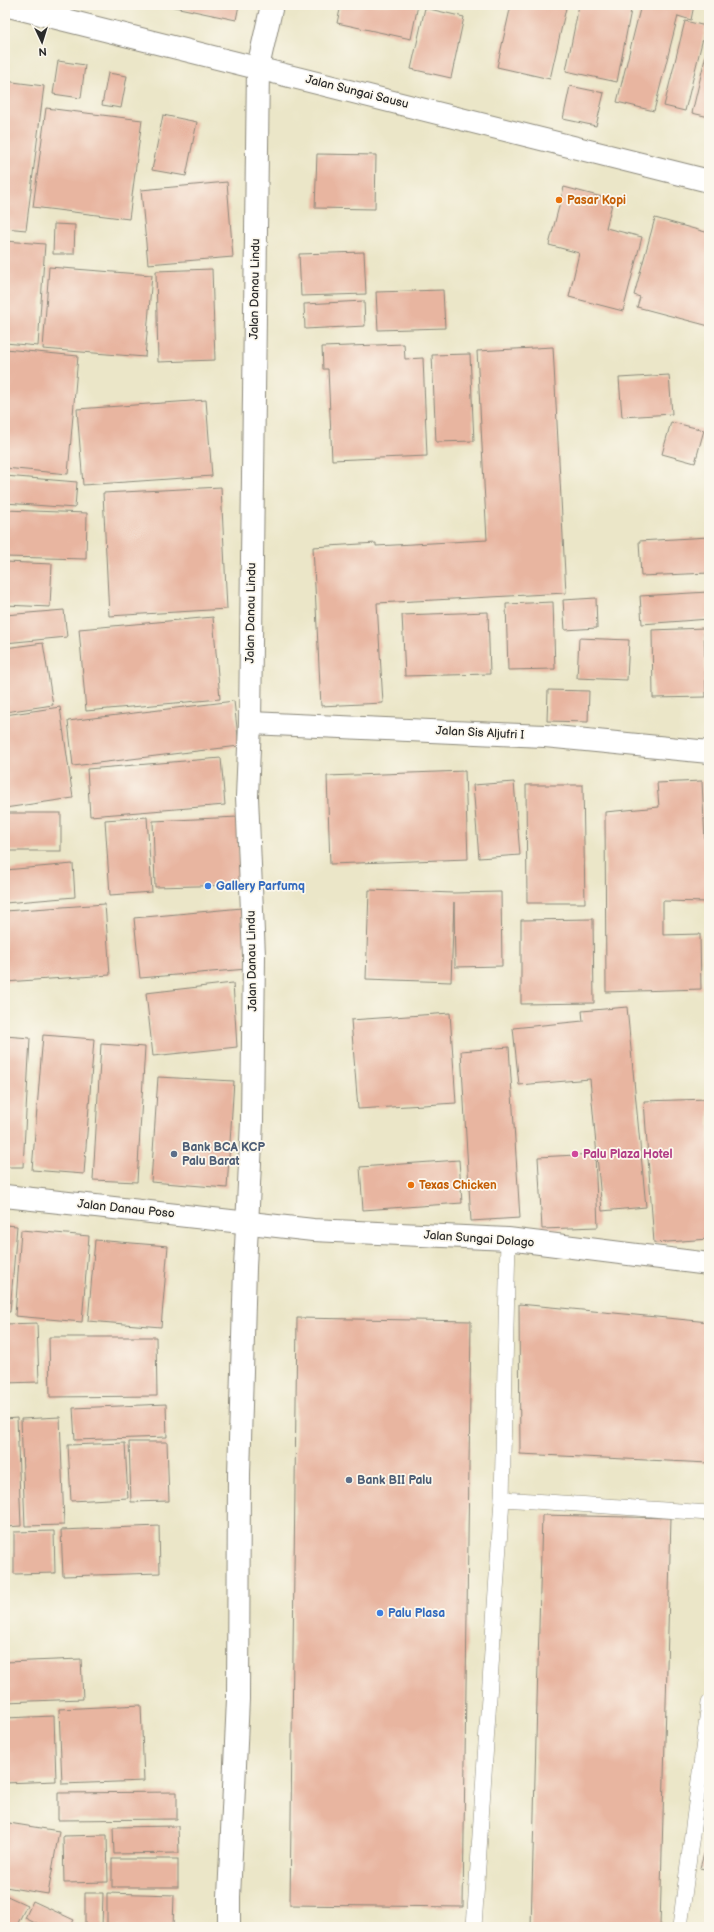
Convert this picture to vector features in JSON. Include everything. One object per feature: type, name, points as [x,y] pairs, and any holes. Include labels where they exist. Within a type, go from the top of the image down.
[{"type":"street","name":"Jalan Sungai Sausu","points":[[5,5],[258,67],[709,181]]},
{"type":"street","name":"Jalan Danau Lindu","points":[[229,1927],[238,1699],[239,1474],[245,1268],[252,1120],[254,956],[247,797],[250,723],[258,67],[272,5]]},
{"type":"street","name":"Jalan Sis Aljufri I","points":[[250,723],[545,736],[709,752]]},
{"type":"street","name":"Jalan Danau Poso","points":[[5,1196],[248,1222]]},
{"type":"street","name":"Jalan Sungai Dolago","points":[[248,1222],[313,1230],[508,1239],[709,1264]]},
{"type":"lane","points":[[474,1927],[502,1499],[508,1239]]},
{"type":"lane","points":[[502,1499],[709,1512]]},
{"type":"lane","points":[[680,1927],[709,1703]]},
{"type":"building","points":[[165,5],[239,5],[236,20]]},
{"type":"building","points":[[341,5],[418,5],[411,39],[337,23]]},
{"type":"building","points":[[511,5],[554,5],[566,8],[550,79],[497,67]]},
{"type":"building","points":[[579,5],[632,5],[617,82],[566,71]]},
{"type":"building","points":[[641,5],[694,5],[691,20],[678,16],[654,111],[617,102]]},
{"type":"building","points":[[425,8],[464,17],[451,78],[411,69]]},
{"type":"building","points":[[685,21],[706,26],[685,111],[664,106]]},
{"type":"building","points":[[709,46],[709,117],[692,113]]},
{"type":"building","points":[[58,61],[85,65],[81,98],[53,94]]},
{"type":"building","points":[[108,73],[127,76],[121,108],[102,105]]},
{"type":"building","points":[[5,81],[44,86],[26,230],[5,228]]},
{"type":"building","points":[[570,86],[604,93],[596,126],[563,119]]},
{"type":"building","points":[[46,108],[142,120],[129,219],[33,207]]},
{"type":"building","points":[[163,115],[197,122],[186,176],[152,170]]},
{"type":"building","points":[[317,154],[376,155],[375,209],[315,208]]},
{"type":"building","points":[[227,182],[233,257],[148,264],[141,190]]},
{"type":"building","points":[[564,187],[613,200],[606,228],[642,237],[623,311],[569,297],[579,253],[549,245]]},
{"type":"building","points":[[655,218],[709,233],[709,326],[637,307],[640,297],[634,295]]},
{"type":"building","points":[[54,224],[75,225],[74,254],[53,254]]},
{"type":"building","points":[[5,241],[45,244],[38,346],[5,343]]},
{"type":"building","points":[[364,252],[366,294],[301,296],[299,254]]},
{"type":"building","points":[[49,267],[152,275],[145,357],[43,349]]},
{"type":"building","points":[[212,269],[215,360],[158,362],[156,271]]},
{"type":"building","points":[[443,290],[445,328],[378,330],[376,292]]},
{"type":"building","points":[[364,301],[365,326],[305,329],[304,304]]},
{"type":"building","points":[[404,344],[405,359],[423,358],[427,456],[332,460],[328,369],[323,369],[322,347]]},
{"type":"building","points":[[553,347],[566,593],[377,603],[383,703],[321,706],[313,547],[376,543],[376,546],[487,540],[477,351]]},
{"type":"building","points":[[5,349],[78,356],[68,474],[5,468]]},
{"type":"building","points":[[470,354],[474,441],[436,442],[432,355]]},
{"type":"building","points":[[669,375],[672,414],[622,417],[619,378]]},
{"type":"building","points":[[206,400],[212,476],[83,485],[77,409]]},
{"type":"building","points":[[671,422],[704,430],[695,463],[662,454]]},
{"type":"building","points":[[5,476],[77,482],[75,508],[5,503]]},
{"type":"building","points":[[221,487],[227,609],[109,616],[103,493]]},
{"type":"building","points":[[5,510],[87,513],[86,559],[5,557]]},
{"type":"building","points":[[709,537],[709,573],[641,576],[639,541]]},
{"type":"building","points":[[5,562],[52,564],[50,607],[5,605]]},
{"type":"building","points":[[708,592],[709,619],[642,624],[640,596]]},
{"type":"building","points":[[596,598],[597,628],[565,630],[563,600]]},
{"type":"building","points":[[553,602],[555,669],[508,670],[506,604]]},
{"type":"building","points":[[64,610],[67,637],[5,643],[5,615]]},
{"type":"building","points":[[488,612],[490,674],[405,676],[402,615]]},
{"type":"building","points":[[213,617],[220,699],[86,711],[79,629]]},
{"type":"building","points":[[704,628],[706,697],[653,698],[652,630]]},
{"type":"building","points":[[579,638],[629,640],[627,680],[577,678]]},
{"type":"building","points":[[43,643],[53,705],[5,712],[5,648]]},
{"type":"building","points":[[548,690],[589,691],[588,722],[547,721]]},
{"type":"building","points":[[234,701],[239,746],[73,766],[68,721]]},
{"type":"building","points":[[60,707],[73,798],[5,808],[5,715]]},
{"type":"building","points":[[221,758],[225,805],[90,816],[87,769]]},
{"type":"building","points":[[465,771],[468,859],[330,864],[327,776]]},
{"type":"building","points":[[702,781],[708,902],[663,901],[663,935],[700,934],[701,989],[606,992],[605,812],[659,807],[657,783]]},
{"type":"building","points":[[514,782],[520,855],[479,858],[473,785]]},
{"type":"building","points":[[526,785],[583,785],[585,903],[527,903]]},
{"type":"building","points":[[5,813],[61,813],[61,851],[5,851]]},
{"type":"building","points":[[147,817],[152,892],[110,895],[105,820]]},
{"type":"building","points":[[238,817],[240,885],[155,887],[153,821]]},
{"type":"building","points":[[73,864],[75,897],[5,903],[5,870]]},
{"type":"building","points":[[369,890],[454,893],[501,892],[502,966],[455,967],[454,902],[451,982],[366,979]]},
{"type":"building","points":[[105,904],[110,975],[5,982],[5,911]]},
{"type":"building","points":[[242,908],[247,969],[140,978],[134,918]]},
{"type":"building","points":[[593,919],[594,1003],[521,1004],[521,920]]},
{"type":"building","points":[[233,983],[237,1047],[153,1056],[146,993]]},
{"type":"building","points":[[627,1007],[646,1207],[602,1211],[590,1079],[519,1085],[513,1028],[583,1021],[582,1011]]},
{"type":"building","points":[[450,1013],[456,1103],[358,1109],[351,1020]]},
{"type":"building","points":[[43,1035],[94,1039],[84,1174],[32,1170]]},
{"type":"building","points":[[5,1036],[30,1038],[23,1167],[5,1167]]},
{"type":"building","points":[[101,1044],[145,1047],[137,1182],[93,1180]]},
{"type":"building","points":[[509,1047],[520,1218],[471,1221],[461,1051]]},
{"type":"building","points":[[158,1077],[234,1081],[227,1188],[151,1182]]},
{"type":"building","points":[[709,1099],[709,1239],[654,1243],[644,1101]]},
{"type":"building","points":[[595,1154],[598,1227],[542,1229],[538,1157]]},
{"type":"building","name":"Texas Chicken","points":[[459,1160],[462,1203],[363,1210],[360,1167]]},
{"type":"building","points":[[5,1225],[17,1226],[10,1312],[5,1312]]},
{"type":"building","points":[[21,1230],[89,1236],[82,1322],[15,1316]]},
{"type":"building","points":[[95,1240],[168,1246],[161,1327],[88,1321]]},
{"type":"building","points":[[519,1304],[709,1322],[709,1463],[520,1454]]},
{"type":"building","name":"Palu Plasa","points":[[297,1318],[471,1321],[463,1907],[290,1905]]},
{"type":"building","points":[[37,1323],[39,1382],[5,1383],[5,1324]]},
{"type":"building","points":[[49,1337],[156,1337],[157,1396],[50,1397]]},
{"type":"building","points":[[166,1404],[167,1437],[75,1440],[73,1408]]},
{"type":"building","points":[[60,1417],[64,1525],[25,1526],[21,1419]]},
{"type":"building","points":[[17,1418],[21,1526],[5,1527],[5,1419]]},
{"type":"building","points":[[129,1442],[167,1442],[169,1501],[131,1502]]},
{"type":"building","points":[[125,1443],[128,1498],[71,1501],[68,1445]]},
{"type":"building","points":[[542,1515],[671,1518],[660,1927],[531,1927]]},
{"type":"building","points":[[159,1526],[160,1573],[63,1576],[61,1530]]},
{"type":"building","points":[[54,1531],[55,1573],[14,1574],[14,1532]]},
{"type":"building","points":[[81,1659],[83,1699],[5,1702],[5,1662]]},
{"type":"building","points":[[141,1705],[144,1781],[62,1784],[59,1709]]},
{"type":"building","points":[[54,1716],[56,1781],[5,1783],[5,1718]]},
{"type":"building","points":[[177,1792],[177,1819],[58,1820],[58,1793]]},
{"type":"building","points":[[9,1823],[59,1831],[48,1894],[5,1887],[5,1847]]},
{"type":"building","points":[[178,1826],[179,1853],[114,1854],[113,1827]]},
{"type":"building","points":[[107,1835],[108,1882],[64,1883],[63,1836]]},
{"type":"building","points":[[709,1836],[709,1870],[700,1868]]},
{"type":"building","points":[[112,1859],[178,1859],[178,1887],[112,1887]]},
{"type":"building","points":[[85,1893],[103,1893],[102,1927],[85,1927]]},
{"type":"building","points":[[107,1893],[174,1895],[173,1927],[107,1927]]},
{"type":"building","points":[[5,1895],[27,1905],[16,1927],[5,1927]]},
{"type":"building","points":[[33,1901],[74,1920],[70,1927],[43,1927],[25,1918]]},
{"type":"place","name":"Pasar Kopi","points":[[559,200]]},
{"type":"place","name":"Gallery Parfumq","points":[[208,886]]},
{"type":"place","name":"Bank BCA KCP Palu Barat","points":[[174,1154]]},
{"type":"place","name":"Palu Plaza Hotel","points":[[575,1154]]},
{"type":"place","name":"Texas Chicken","points":[[411,1185]]},
{"type":"place","name":"Bank BII Palu","points":[[349,1480]]},
{"type":"place","name":"Palu Plasa","points":[[380,1613]]}]
